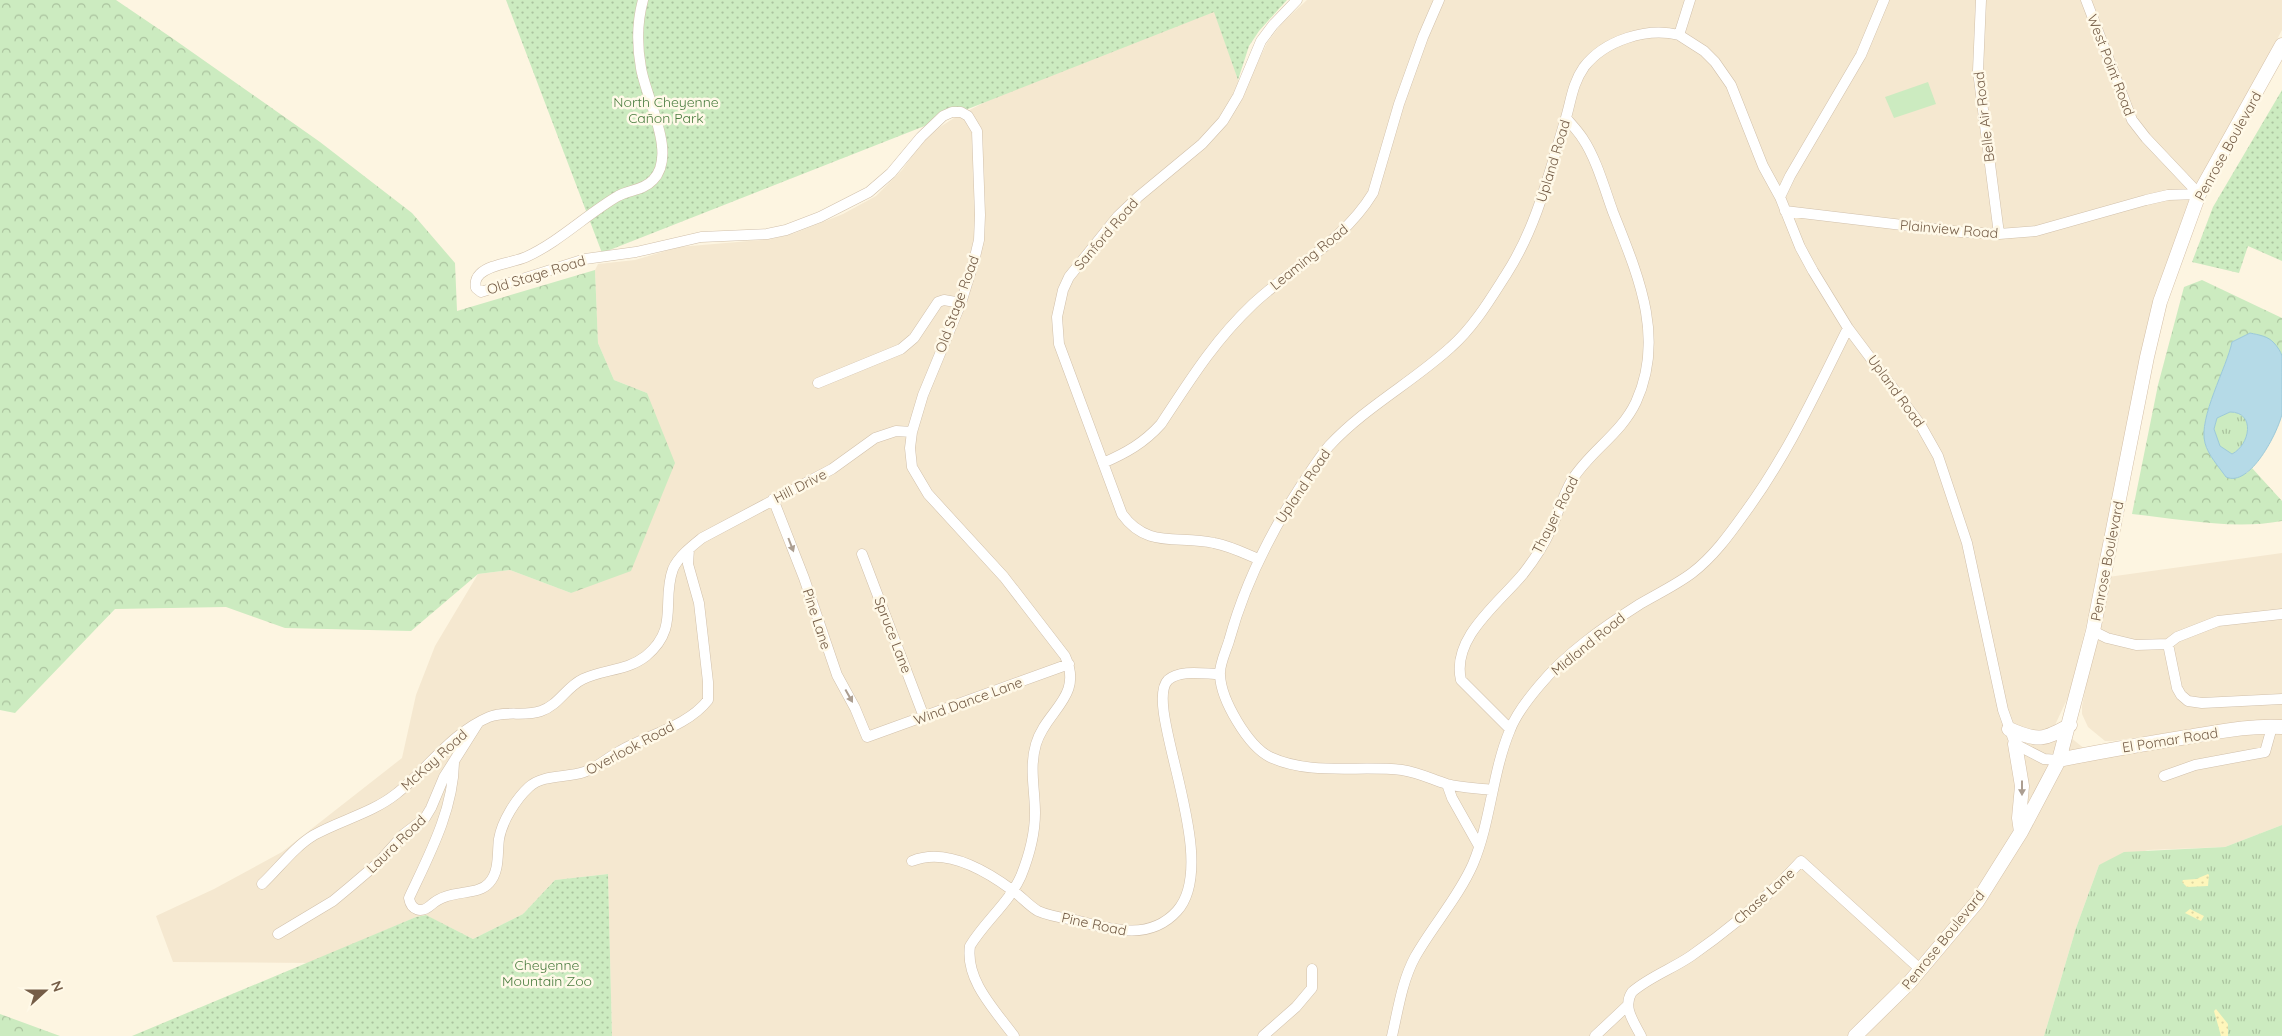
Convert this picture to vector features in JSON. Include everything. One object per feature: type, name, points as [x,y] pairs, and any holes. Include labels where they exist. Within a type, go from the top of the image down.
[{"type":"street","name":"Old Stage Road","points":[[643,0],[638,27],[638,50],[644,84],[661,138],[663,164],[659,173],[651,182],[618,196],[527,256],[486,270],[479,275],[475,282],[476,288],[481,292],[490,290],[552,268],[585,259],[636,252],[701,237],[775,232],[820,217],[870,192],[943,116],[952,112],[961,112],[968,116],[976,131],[980,215],[974,261],[961,303],[923,395],[912,432],[910,448],[912,467],[928,494],[1004,577],[1056,644],[1069,664]]},
{"type":"street","name":"Sanford Road","points":[[1258,559],[1215,543],[1159,539],[1146,536],[1136,529],[1122,514],[1059,344],[1057,317],[1063,290],[1069,277],[1118,216],[1202,144],[1223,121],[1238,96],[1260,42],[1297,0]]},
{"type":"street","name":"Leaming Road","points":[[1103,463],[1127,453],[1153,433],[1201,361],[1234,323],[1271,288],[1331,243],[1355,220],[1373,193],[1399,104],[1423,37],[1439,0]]},
{"type":"street","points":[[1679,35],[1690,0]]},
{"type":"street","points":[[1780,197],[1790,176],[1862,55],[1884,0]]},
{"type":"street","name":"Belle Air Road","points":[[1981,0],[1978,71],[1999,234]]},
{"type":"street","name":"West Point Road","points":[[2086,0],[2132,120],[2146,138],[2199,194]]},
{"type":"street","name":"Upland Road","points":[[1219,674],[1238,610],[1258,559],[1277,522],[1317,461],[1330,445],[1381,401],[1451,348],[1460,339],[1496,290],[1532,226],[1566,118],[1572,88],[1586,64],[1597,54],[1612,45],[1638,35],[1668,32],[1679,35],[1704,51],[1715,62],[1731,85],[1764,166],[1780,197],[1805,255],[1834,308],[1920,424],[1945,472],[1967,543],[2003,710],[2016,744]]},
{"type":"street","name":"Penrose Boulevard","points":[[1855,1036],[1921,970],[1977,902],[2021,832],[2059,760],[2070,725],[2093,631],[2153,327],[2170,272],[2199,194],[2282,45]]},
{"type":"street","name":"Thayer Road","points":[[1510,728],[1461,680],[1459,670],[1462,649],[1493,606],[1523,574],[1543,545],[1570,483],[1580,467],[1621,427],[1630,415],[1642,388],[1649,350],[1645,302],[1633,263],[1584,140],[1566,118]]},
{"type":"street","name":"Plainview Road","points":[[1785,211],[1961,232],[1999,234],[2036,231],[2168,195],[2199,194]]},
{"type":"street","points":[[818,384],[901,349],[914,338],[938,302],[944,300],[961,303]]},
{"type":"street","name":"Midland Road","points":[[1392,1036],[1405,981],[1414,958],[1464,880],[1479,846],[1510,728],[1538,686],[1564,659],[1628,612],[1692,573],[1707,560],[1732,532],[1764,487],[1788,448],[1848,328]]},
{"type":"street","name":"Hill Drive","points":[[689,549],[708,535],[773,499],[832,470],[875,438],[896,431],[912,432]]},
{"type":"street","name":"Pine Lane","points":[[773,499],[807,587],[831,661],[855,708],[867,737]]},
{"type":"street","name":"McKay Road","points":[[262,884],[305,841],[323,830],[367,812],[394,796],[465,729],[478,722],[502,714],[539,712],[559,700],[573,685],[582,680],[636,663],[647,655],[656,646],[664,633],[668,618],[670,580],[674,566],[689,549]]},
{"type":"street","name":"Overlook Road","points":[[454,763],[454,774],[442,828],[409,898],[410,904],[414,909],[420,911],[427,909],[439,898],[478,890],[489,884],[497,864],[499,838],[504,824],[530,785],[558,776],[581,773],[593,769],[618,752],[668,728],[702,707],[708,700],[700,603],[688,564],[689,549]]},
{"type":"street","name":"Spruce Lane","points":[[862,554],[924,717]]},
{"type":"street","points":[[2093,631],[2107,638],[2128,644],[2168,644],[2177,637],[2218,621],[2282,614]]},
{"type":"street","points":[[2168,644],[2177,688],[2188,701],[2202,703],[2282,699]]},
{"type":"street","points":[[1014,1036],[972,975],[968,955],[974,939],[1014,891],[1030,850],[1035,813],[1034,751],[1044,727],[1069,689],[1072,679],[1069,664]]},
{"type":"street","name":"Wind Dance Lane","points":[[867,737],[1069,664]]},
{"type":"street","points":[[1219,674],[1229,703],[1243,731],[1260,751],[1272,758],[1317,768],[1402,770],[1424,774],[1447,784],[1493,790]]},
{"type":"street","name":"Pine Road","points":[[912,861],[922,856],[934,856],[963,862],[1014,891],[1026,904],[1041,912],[1115,930],[1144,931],[1156,925],[1177,911],[1184,901],[1189,888],[1192,849],[1163,706],[1165,684],[1173,676],[1219,674]]},
{"type":"street","name":"Laura Road","points":[[278,934],[333,901],[378,863],[404,834],[425,818],[444,777],[478,722]]},
{"type":"street","points":[[2009,729],[2021,734],[2047,738],[2070,725]]},
{"type":"street","points":[[2164,776],[2195,765],[2265,752],[2277,727]]},
{"type":"street","name":"El Pomar Road","points":[[2059,760],[2215,732],[2277,727]]},
{"type":"street","points":[[2016,744],[2044,759],[2059,760]]},
{"type":"street","points":[[2016,744],[2022,786],[2019,818],[2021,832]]},
{"type":"street","points":[[1447,784],[1452,798],[1479,846]]},
{"type":"street","name":"Chase Lane","points":[[1627,1006],[1628,998],[1639,986],[1690,957],[1716,937],[1762,900],[1801,861],[1921,970]]},
{"type":"street","points":[[1264,1036],[1291,1012],[1312,988],[1312,969]]},
{"type":"street","points":[[1595,1036],[1627,1006],[1641,1036]]},
{"type":"shaded area","points":[[1307,0],[2282,0],[2282,30],[2182,220],[2164,274],[2089,614],[2069,695],[2055,725],[2096,758],[2247,735],[2282,734],[2282,825],[2225,847],[2148,850],[2099,865],[2076,928],[2044,1036],[612,1036],[608,874],[555,880],[523,914],[473,939],[425,915],[416,917],[309,963],[173,962],[156,916],[214,889],[282,852],[402,758],[416,695],[435,646],[478,574],[510,570],[571,593],[647,393],[614,380],[598,343],[595,270],[598,264],[635,260],[679,247],[772,239],[795,233],[843,214],[876,196],[902,170],[920,145],[940,127],[954,118],[993,98],[1215,11],[1238,80],[1246,87],[1267,43],[1282,23]]},
{"type":"shaded area","points":[[2282,553],[2282,720],[2207,727],[2113,741],[2105,741],[2088,727],[2082,714],[2082,706],[2108,577]]},
{"type":"green space","points":[[0,0],[116,0],[172,38],[320,142],[412,213],[455,263],[457,311],[595,270],[598,343],[614,380],[647,393],[675,463],[631,571],[571,593],[510,570],[478,574],[411,631],[285,628],[226,607],[115,609],[15,713],[0,710]]},
{"type":"green space","name":"North Cheyenne Cañon Park","points":[[506,0],[1287,0],[1259,31],[1249,46],[1238,80],[1214,12],[602,253]]},
{"type":"green space","points":[[1928,82],[1936,104],[1894,118],[1885,97]]},
{"type":"green space","points":[[2282,90],[2282,261],[2248,246],[2239,273],[2192,262],[2213,207]]},
{"type":"green space","points":[[2202,280],[2282,318],[2282,357],[2274,344],[2255,334],[2250,333],[2232,342],[2209,407],[2204,433],[2205,443],[2209,452],[2226,477],[2247,473],[2252,468],[2282,501],[2282,521],[2226,524],[2132,514],[2158,385],[2184,287]]},
{"type":"green space","points":[[2230,412],[2238,413],[2244,417],[2248,430],[2243,444],[2232,454],[2220,446],[2214,429],[2217,418]]},
{"type":"green space","points":[[2282,825],[2282,1036],[2044,1036],[2076,928],[2099,865],[2124,852],[2225,847]]},
{"type":"green space","name":"Cheyenne Mountain Zoo","points":[[608,874],[612,1036],[132,1036],[416,917],[426,915],[473,939],[523,914],[555,880]]},
{"type":"green space","points":[[0,1014],[60,1036],[0,1036]]},
{"type":"sand","points":[[2208,874],[2208,886],[2187,887],[2182,882],[2183,880],[2196,879]]},
{"type":"sand","points":[[2190,909],[2204,916],[2201,921],[2185,913]]},
{"type":"sand","points":[[2216,1009],[2228,1024],[2228,1036],[2221,1036],[2214,1011]]},
{"type":"water","points":[[2250,333],[2260,335],[2272,341],[2278,347],[2282,356],[2282,414],[2275,433],[2262,456],[2253,467],[2235,478],[2226,477],[2214,461],[2206,447],[2204,433],[2209,407],[2232,342]],"holes":[[[2230,412],[2238,413],[2244,417],[2248,430],[2243,444],[2232,454],[2220,446],[2214,429],[2217,418]]]}]
